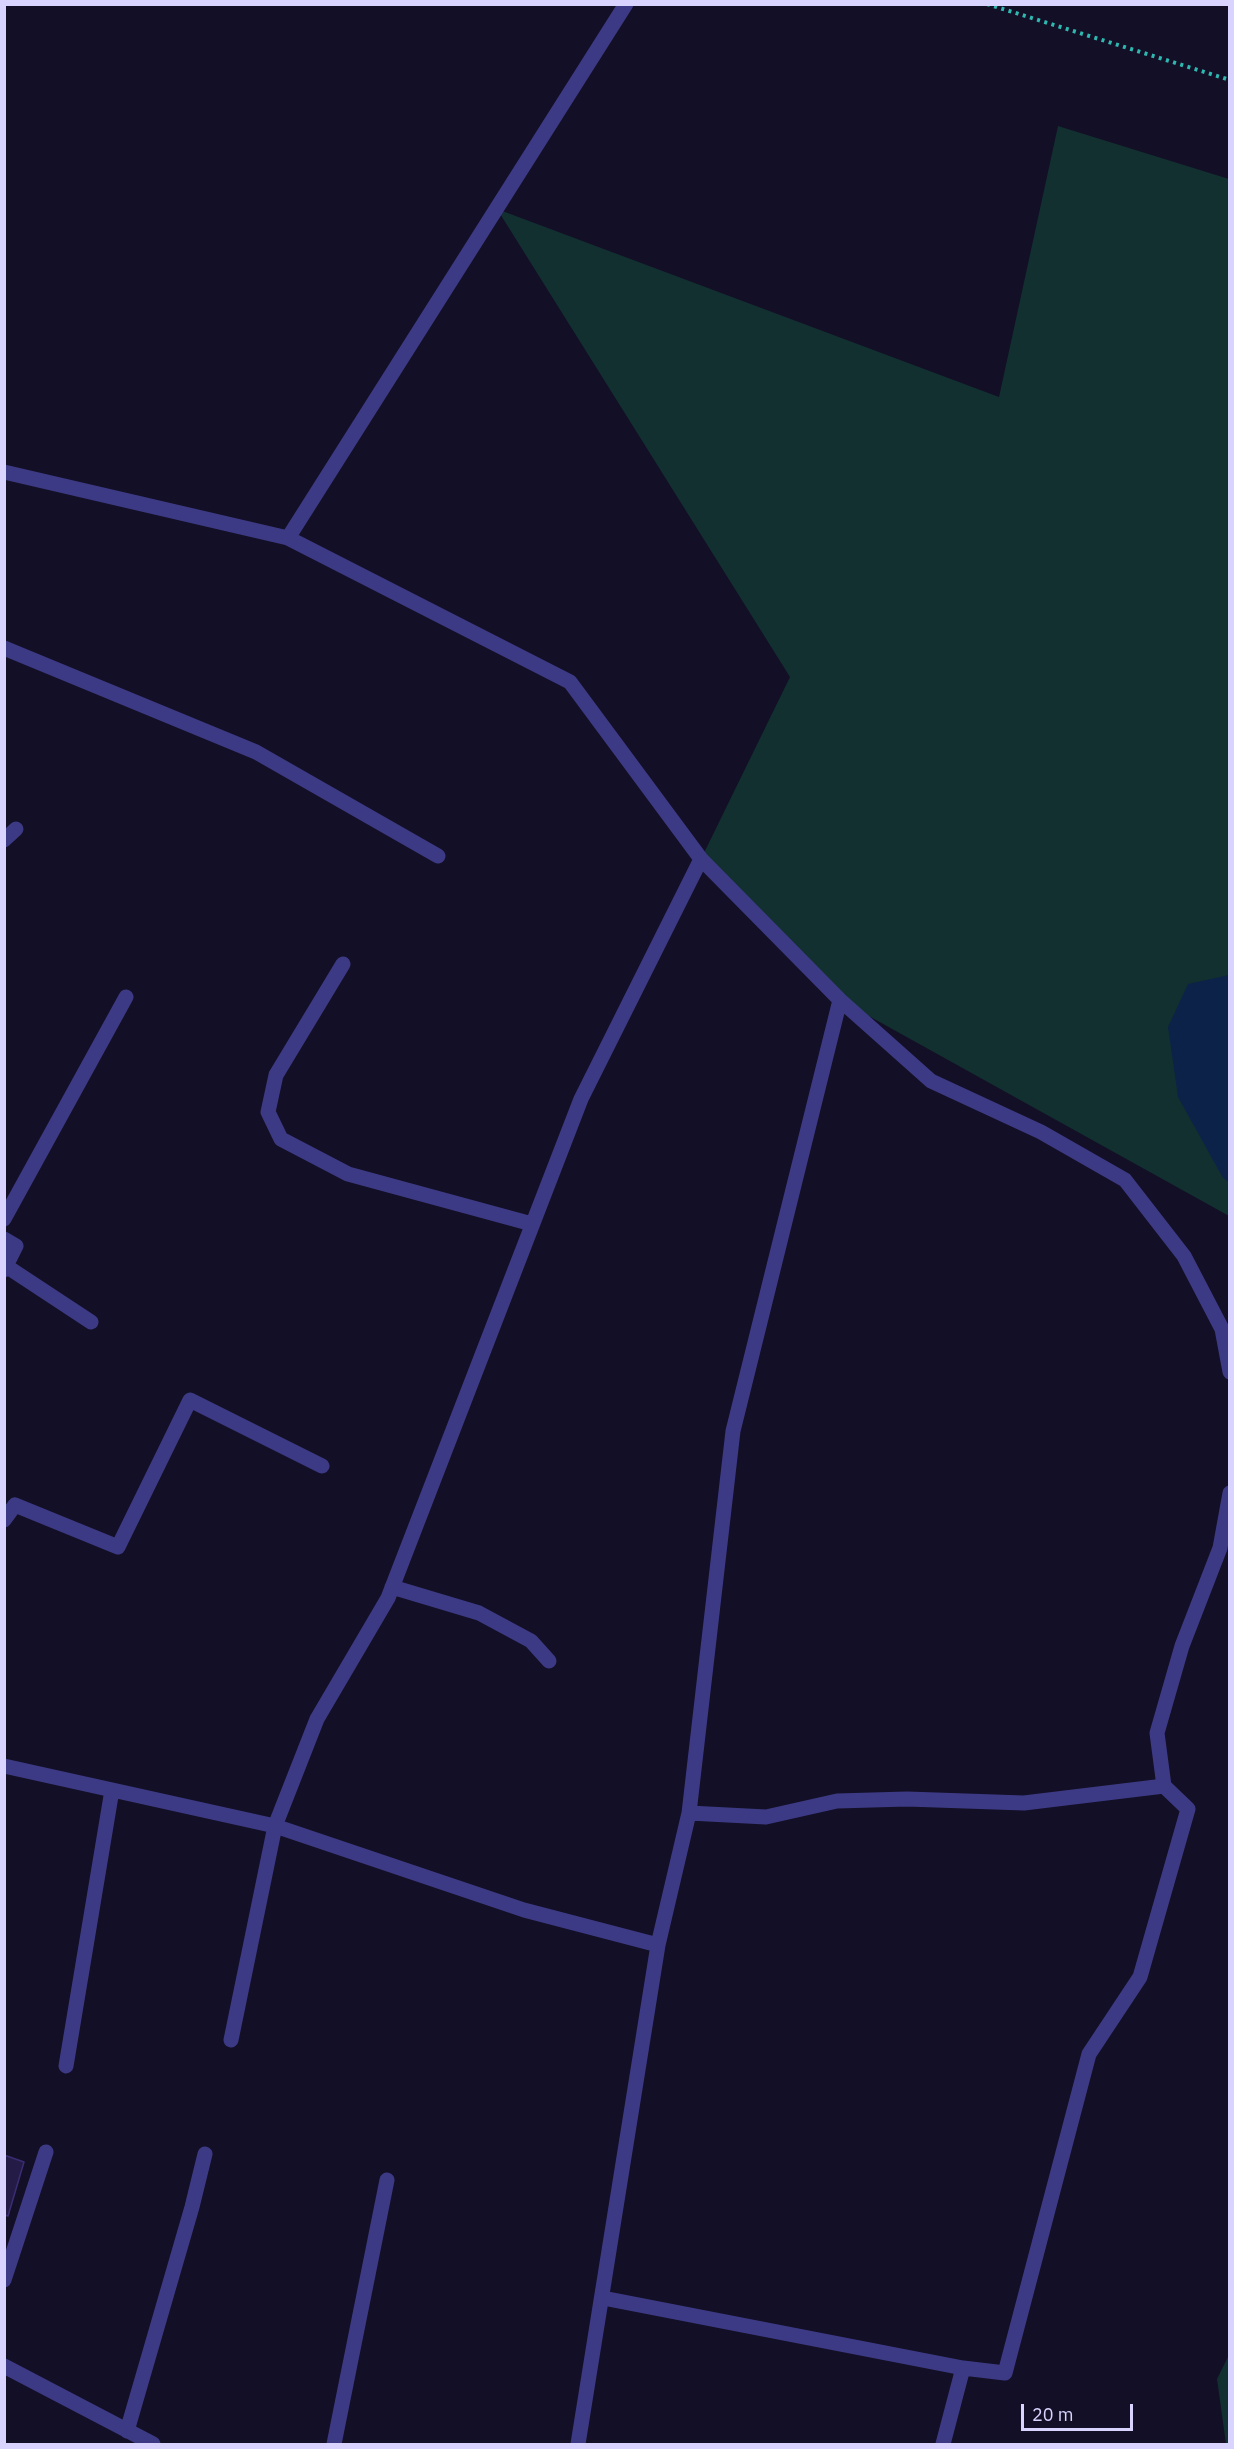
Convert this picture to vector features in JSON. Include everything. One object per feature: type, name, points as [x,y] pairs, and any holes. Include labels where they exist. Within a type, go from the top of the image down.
[{"type":"street","points":[[288,538],[626,4]]},
{"type":"street","points":[[4,472],[288,538],[570,682],[701,859],[840,1000],[931,1081],[1041,1132],[1125,1180],[1184,1256],[1222,1329],[1230,1372]]},
{"type":"street","points":[[4,648],[256,752],[438,856]]},
{"type":"street","points":[[4,840],[16,829]]},
{"type":"street","points":[[231,2040],[275,1826],[317,1719],[392,1587],[581,1099],[701,859]]},
{"type":"street","points":[[343,964],[276,1075],[268,1112],[281,1139],[348,1174],[532,1224]]},
{"type":"street","points":[[4,1219],[126,996]]},
{"type":"street","points":[[578,2445],[658,1945],[689,1814],[733,1431],[840,1000]]},
{"type":"street","points":[[4,1239],[16,1246],[5,1268],[91,1322]]},
{"type":"street","points":[[4,1520],[15,1505],[118,1546],[190,1400],[322,1466]]},
{"type":"street","points":[[603,2298],[963,2368],[1005,2373],[1089,2055],[1140,1977],[1188,1809],[1164,1786],[1157,1733],[1182,1646],[1220,1548],[1230,1493]]},
{"type":"street","points":[[392,1587],[479,1613],[531,1641],[549,1661]]},
{"type":"street","points":[[4,1766],[275,1826],[524,1910],[658,1945]]},
{"type":"street","points":[[689,1814],[766,1817],[837,1802],[907,1798],[1024,1803],[1164,1786]]},
{"type":"street","points":[[66,2066],[112,1790]]},
{"type":"street","points":[[4,2280],[46,2152]]},
{"type":"street","points":[[127,2431],[192,2207],[205,2154]]},
{"type":"street","points":[[334,2445],[387,2180]]},
{"type":"street","points":[[4,2366],[153,2445]]},
{"type":"street","points":[[943,2445],[963,2368]]},
{"type":"path","points":[[987,4],[1230,80]]},
{"type":"green space","points":[[1058,126],[1229,179],[1229,1216],[840,1000],[701,859],[790,677],[497,209],[999,397]]},
{"type":"green space","points":[[1229,2355],[1230,2444],[1226,2444],[1217,2379]]},
{"type":"water","points":[[1230,975],[1229,1182],[1223,1178],[1178,1097],[1168,1027],[1188,984]]},
{"type":"building","points":[[4,2155],[24,2162],[8,2216],[4,2215]]}]
